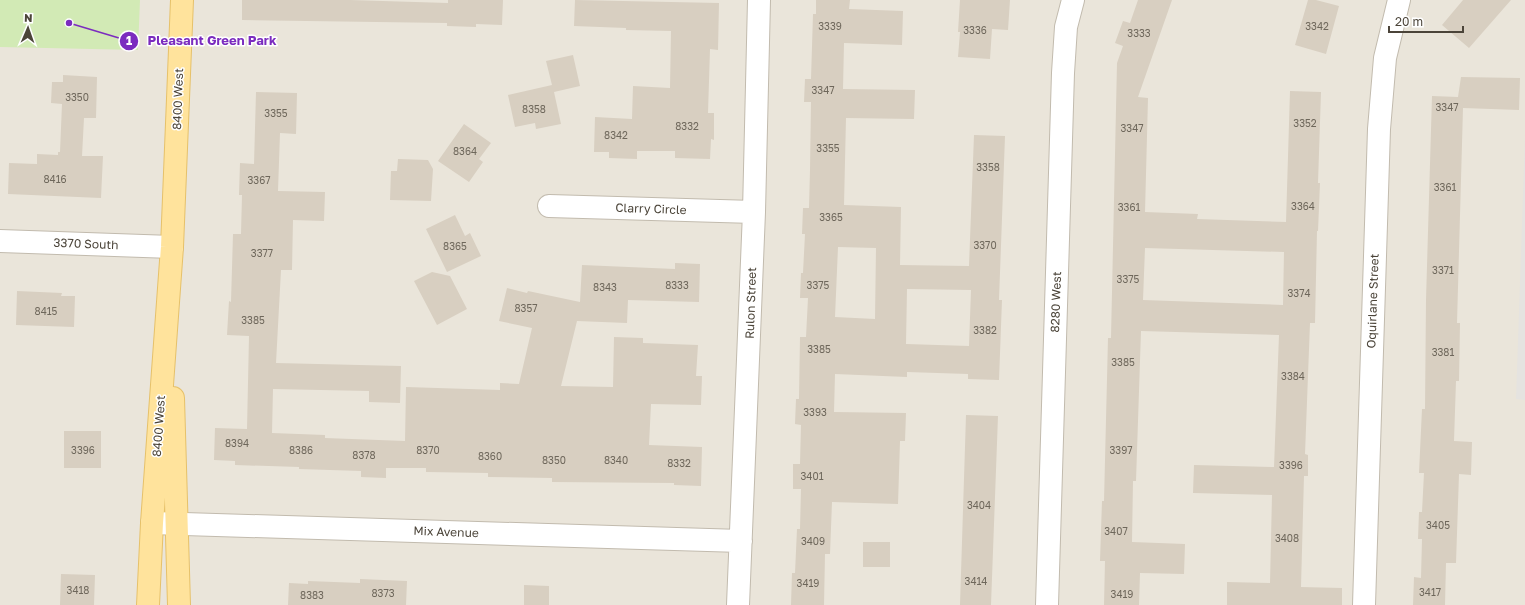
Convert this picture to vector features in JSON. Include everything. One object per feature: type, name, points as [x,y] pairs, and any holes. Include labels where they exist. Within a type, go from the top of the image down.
[{"type":"main road","name":"8400 West","points":[[148,605],[152,523],[172,247],[182,0]]},
{"type":"main road","name":"8400 West","points":[[172,247],[173,400],[178,524],[179,605]]},
{"type":"street","name":"Rulon Street","points":[[738,605],[754,212],[759,0]]},
{"type":"street","name":"8280 West","points":[[1047,605],[1063,73],[1066,27],[1073,0]]},
{"type":"street","name":"Oquirlane Street","points":[[1364,605],[1378,129],[1385,58],[1399,0]]},
{"type":"street","name":"Clarry Circle","points":[[548,206],[754,212]]},
{"type":"street","name":"3370 South","points":[[0,241],[172,247]]},
{"type":"street","name":"Mix Avenue","points":[[152,523],[741,541]]},
{"type":"shaded area","points":[[0,0],[1525,0],[1525,605],[0,605]]},
{"type":"shaded area","points":[[1525,135],[1525,400],[1516,399]]},
{"type":"green space","points":[[0,0],[140,0],[138,50],[0,47]]},
{"type":"building","points":[[242,0],[350,0],[448,3],[448,0],[503,0],[502,25],[476,24],[476,27],[447,26],[447,23],[242,20]]},
{"type":"building","points":[[575,0],[719,3],[718,50],[710,49],[708,113],[714,113],[714,140],[711,139],[710,159],[675,158],[675,151],[637,151],[637,159],[609,158],[609,152],[594,152],[595,117],[632,119],[633,86],[670,88],[671,31],[626,30],[626,28],[574,26]]},
{"type":"building","points":[[816,0],[850,0],[849,9],[903,11],[902,45],[844,43],[843,89],[915,90],[914,119],[846,118],[844,205],[901,207],[900,265],[969,266],[974,135],[1005,136],[999,300],[1002,300],[999,380],[968,379],[968,374],[907,372],[907,377],[835,374],[834,412],[906,413],[905,441],[900,441],[898,504],[832,502],[830,554],[825,554],[824,605],[791,605],[792,573],[795,573],[797,529],[800,529],[801,489],[793,489],[793,464],[800,464],[801,425],[795,424],[796,399],[799,399],[800,337],[806,337],[808,298],[800,298],[805,234],[802,234],[803,208],[809,208],[810,170],[811,102],[804,102],[805,79],[811,79],[813,14],[816,14]],"holes":[[[838,247],[876,248],[875,319],[835,317]],[[907,289],[971,290],[969,346],[906,344]]]},
{"type":"building","points":[[960,0],[1010,0],[1008,30],[992,29],[990,59],[958,57]]},
{"type":"building","points":[[1138,0],[1172,0],[1138,97],[1148,98],[1145,212],[1198,214],[1197,219],[1286,222],[1290,91],[1321,92],[1318,183],[1320,183],[1317,231],[1315,323],[1310,323],[1305,454],[1308,455],[1308,476],[1304,476],[1301,587],[1342,588],[1342,605],[1227,605],[1227,582],[1270,583],[1272,495],[1193,493],[1194,465],[1274,467],[1279,335],[1141,331],[1136,481],[1133,481],[1132,542],[1185,544],[1184,574],[1140,573],[1139,605],[1104,605],[1105,561],[1100,561],[1102,501],[1104,501],[1108,338],[1111,338],[1117,63],[1123,46],[1115,43],[1123,21],[1130,23]],"holes":[[[1145,248],[1284,252],[1283,305],[1143,300]]]},
{"type":"building","points":[[1308,0],[1316,0],[1339,6],[1326,54],[1295,45]]},
{"type":"building","points":[[1463,0],[1511,0],[1469,48],[1442,25]]},
{"type":"building","points":[[573,55],[580,86],[554,92],[561,124],[536,129],[535,123],[515,127],[508,95],[552,85],[546,61]]},
{"type":"building","points":[[63,75],[97,77],[96,118],[84,118],[82,156],[103,156],[101,198],[8,194],[9,163],[37,164],[37,154],[58,155],[58,152],[60,152],[62,104],[51,103],[52,82],[63,82]]},
{"type":"building","points":[[1461,77],[1520,78],[1519,110],[1463,108],[1457,323],[1460,323],[1459,381],[1456,381],[1454,441],[1472,442],[1471,475],[1459,474],[1456,563],[1446,563],[1445,605],[1413,605],[1414,577],[1421,578],[1422,539],[1418,539],[1419,512],[1422,512],[1424,473],[1419,473],[1422,409],[1425,409],[1426,300],[1432,96],[1458,97]]},
{"type":"building","points":[[256,92],[297,93],[296,134],[280,133],[278,191],[325,192],[324,221],[293,220],[292,270],[281,270],[276,363],[401,366],[400,403],[369,402],[369,391],[273,389],[272,433],[325,435],[325,438],[405,441],[406,387],[500,390],[500,383],[519,384],[532,328],[499,321],[507,288],[580,302],[582,265],[675,269],[675,263],[700,264],[699,302],[628,300],[627,323],[577,321],[561,386],[613,387],[614,337],[643,338],[643,343],[698,345],[696,376],[702,376],[701,405],[651,404],[649,445],[702,447],[701,486],[674,485],[674,483],[552,482],[552,478],[488,477],[488,473],[426,472],[426,468],[386,468],[386,478],[361,477],[361,471],[235,465],[235,461],[214,460],[215,428],[247,429],[249,336],[227,335],[229,301],[231,302],[233,234],[241,234],[242,195],[239,195],[240,163],[254,164]]},
{"type":"building","points":[[464,124],[491,143],[479,159],[483,162],[469,182],[438,161]]},
{"type":"building","points":[[398,159],[428,160],[433,169],[431,201],[390,200],[391,171],[397,171]]},
{"type":"building","points":[[455,215],[465,236],[470,233],[481,256],[447,272],[426,229]]},
{"type":"building","points":[[432,272],[450,276],[467,309],[437,325],[414,281]]},
{"type":"building","points":[[17,291],[62,293],[61,296],[75,296],[74,327],[16,325]]},
{"type":"building","points":[[966,415],[998,416],[991,605],[960,605]]},
{"type":"building","points":[[64,431],[101,431],[101,468],[64,468]]},
{"type":"building","points":[[863,542],[890,542],[890,567],[863,567]]},
{"type":"building","points":[[61,574],[95,575],[94,605],[60,605]]},
{"type":"building","points":[[360,579],[407,581],[406,605],[288,605],[289,583],[308,584],[308,581],[360,583]]},
{"type":"building","points":[[524,585],[549,586],[549,605],[524,605]]},
{"type":"place","name":"Pleasant Green Park","points":[[69,23]]}]
